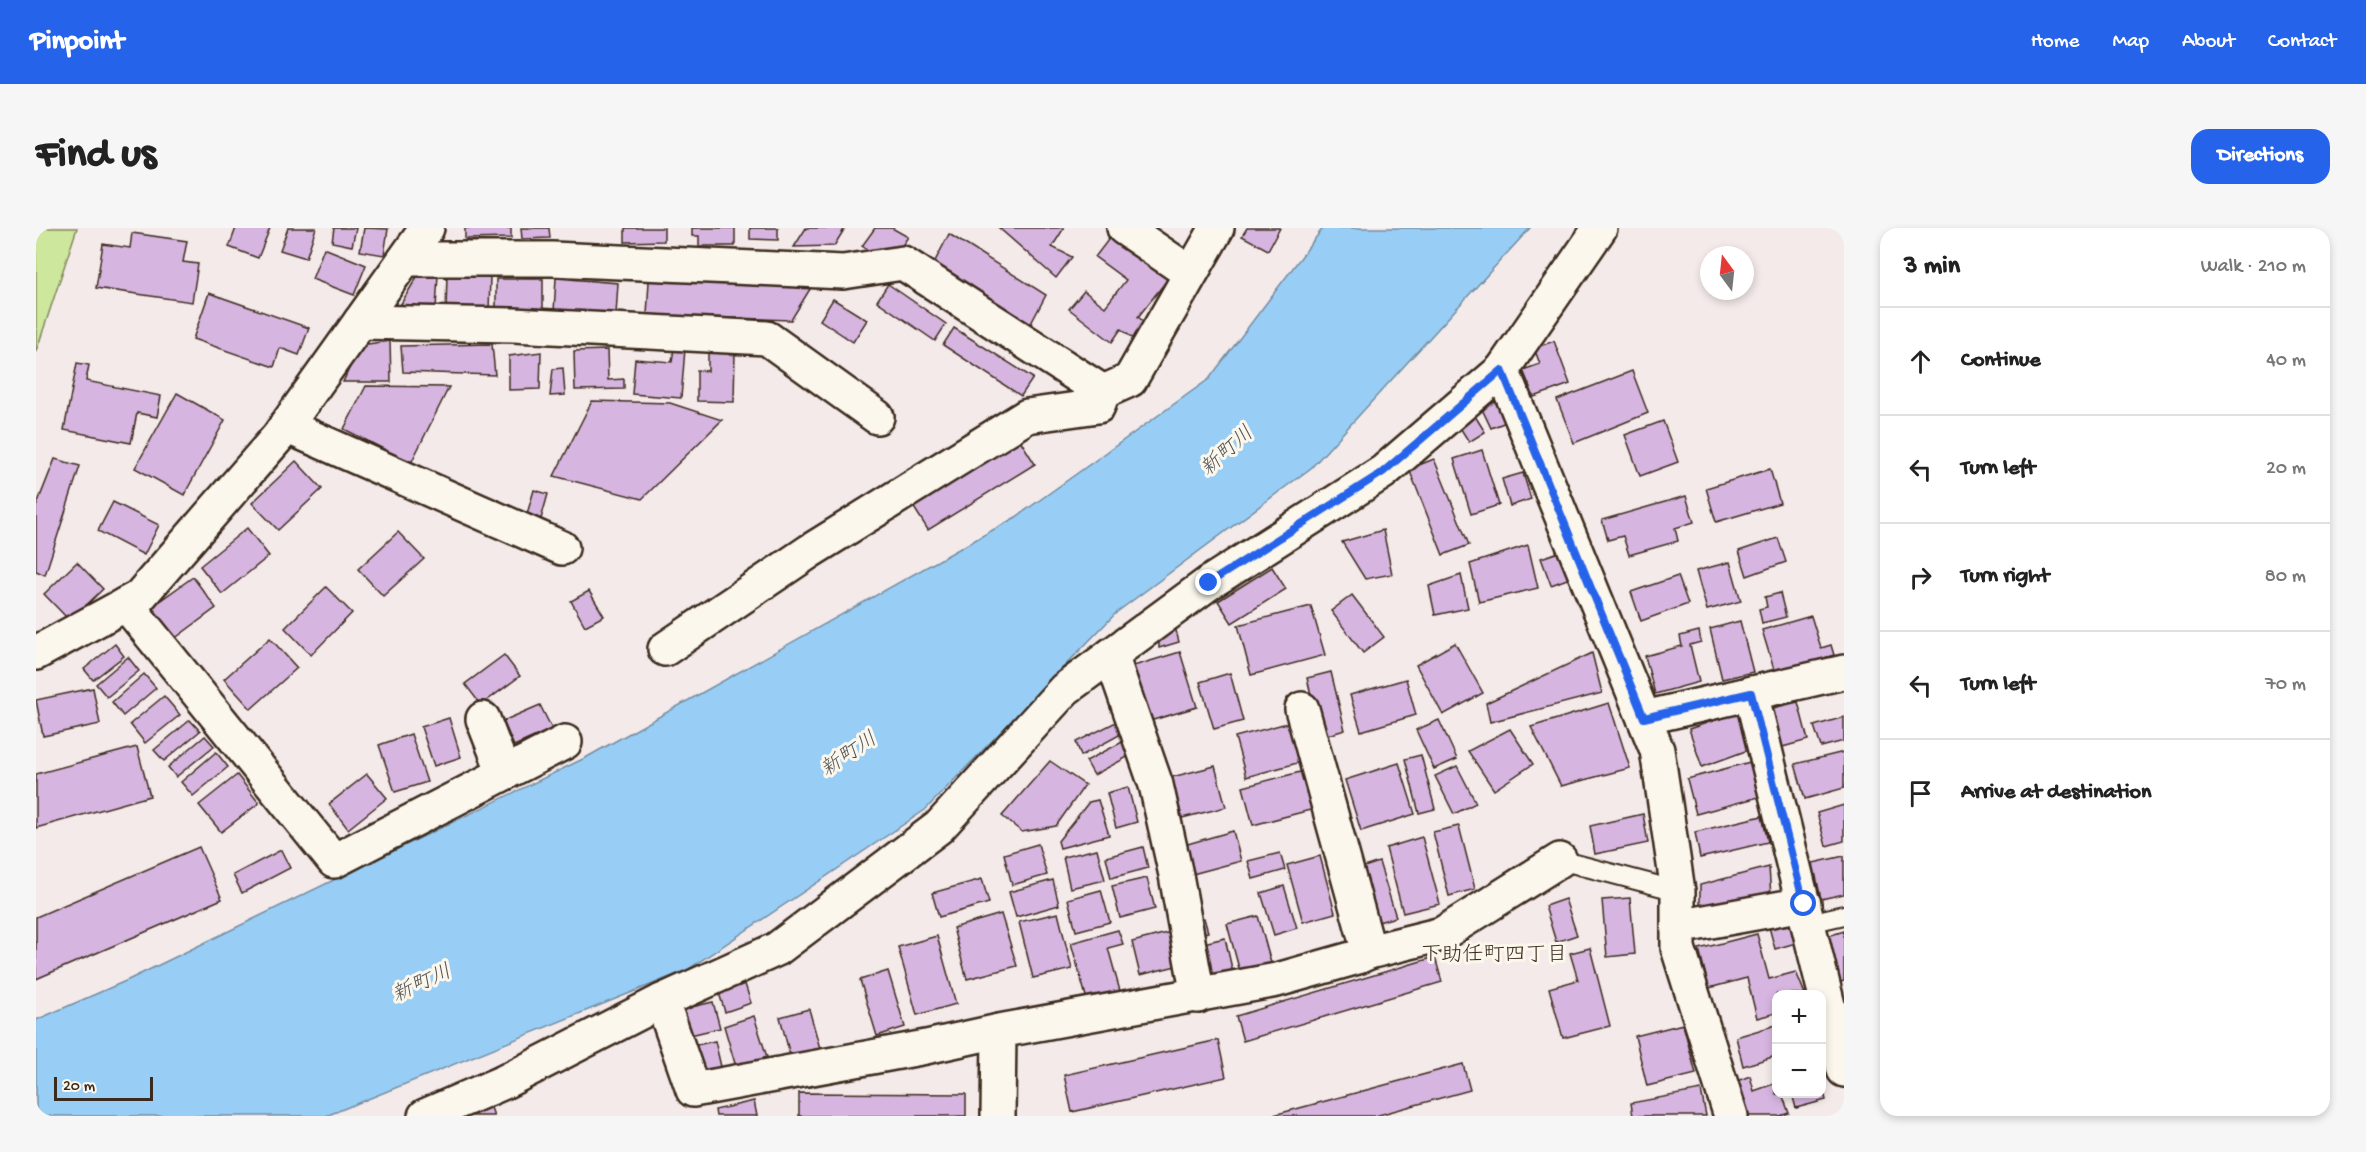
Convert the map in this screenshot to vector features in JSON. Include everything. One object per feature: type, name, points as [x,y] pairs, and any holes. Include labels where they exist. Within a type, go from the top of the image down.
[{"type":"street","points":[[36,653],[139,597],[286,426],[427,228]]},
{"type":"street","points":[[1124,228],[1190,273]]},
{"type":"street","points":[[665,649],[810,551],[1027,416],[1098,406],[1103,392],[1130,380],[1217,228]]},
{"type":"street","points":[[425,1116],[504,1082],[663,1000],[777,949],[939,827],[1065,689],[1209,583],[1383,472],[1502,370],[1600,228]]},
{"type":"street","points":[[406,259],[552,259],[843,272],[903,263],[1103,392]]},
{"type":"street","points":[[360,322],[513,325],[767,338],[877,417]]},
{"type":"street","points":[[1502,370],[1657,750],[1678,891],[1678,948],[1731,1116]]},
{"type":"street","points":[[286,426],[562,548]]},
{"type":"street","points":[[126,604],[334,861],[566,742]]},
{"type":"street","points":[[1111,655],[1156,785],[1198,996]]},
{"type":"street","points":[[1644,718],[1844,672]]},
{"type":"street","points":[[1751,693],[1844,1070]]},
{"type":"street","points":[[1302,709],[1369,952]]},
{"type":"street","points":[[483,719],[504,773]]},
{"type":"street","points":[[663,1000],[693,1090],[1277,980],[1369,952],[1442,934],[1560,860]]},
{"type":"street","points":[[1678,927],[1807,914]]},
{"type":"street","points":[[998,1116],[999,1032]]},
{"type":"lane","points":[[1560,860],[1678,891]]},
{"type":"lane","points":[[1807,914],[1844,915]]},
{"type":"green space","points":[[36,228],[77,228],[36,352]]},
{"type":"water","name":"新町川","points":[[1323,228],[1530,228],[1311,468],[1117,612],[925,810],[687,970],[326,1116],[36,1116],[36,1020],[128,980],[587,757],[1016,517],[1209,379]]},
{"type":"building","points":[[236,228],[270,228],[258,258],[229,247]]},
{"type":"building","points":[[288,228],[316,228],[306,258],[280,250]]},
{"type":"building","points":[[334,228],[356,228],[352,246],[332,242]]},
{"type":"building","points":[[364,228],[388,229],[384,255],[360,251]]},
{"type":"building","points":[[465,228],[511,228],[511,238],[465,239]]},
{"type":"building","points":[[521,228],[549,228],[550,238],[522,239]]},
{"type":"building","points":[[625,228],[664,228],[664,241],[625,242]]},
{"type":"building","points":[[692,228],[735,228],[735,246],[699,246],[699,236],[692,236]]},
{"type":"building","points":[[750,228],[778,228],[778,240],[750,239]]},
{"type":"building","points":[[806,228],[845,228],[834,246],[794,247]]},
{"type":"building","points":[[875,228],[892,228],[908,237],[901,247],[877,256],[862,246]]},
{"type":"building","points":[[999,228],[1064,228],[1052,247],[1072,257],[1056,278]]},
{"type":"building","points":[[1247,228],[1280,228],[1268,250],[1242,236]]},
{"type":"building","points":[[132,233],[187,241],[183,262],[198,264],[192,302],[96,288],[103,244],[130,248]]},
{"type":"building","points":[[949,234],[1046,295],[1028,329],[932,267]]},
{"type":"building","points":[[1111,236],[1168,279],[1138,317],[1148,325],[1136,341],[1121,329],[1112,342],[1069,309],[1084,291],[1105,307],[1126,280],[1095,257]]},
{"type":"building","points":[[324,248],[366,265],[354,295],[312,279]]},
{"type":"building","points":[[438,274],[436,309],[399,307],[418,275]]},
{"type":"building","points":[[447,274],[490,275],[489,312],[446,311]]},
{"type":"building","points":[[556,278],[618,283],[616,315],[554,311]]},
{"type":"building","points":[[496,279],[543,279],[543,313],[496,313]]},
{"type":"building","points":[[649,281],[815,281],[791,320],[647,315]]},
{"type":"building","points":[[888,284],[946,324],[935,341],[877,301]]},
{"type":"building","points":[[209,293],[309,328],[299,355],[280,348],[274,367],[193,339]]},
{"type":"building","points":[[833,299],[867,320],[853,342],[820,320]]},
{"type":"building","points":[[954,328],[1033,378],[1021,396],[943,345]]},
{"type":"building","points":[[390,341],[391,382],[343,382],[360,345]]},
{"type":"building","points":[[1554,341],[1570,384],[1534,397],[1523,370],[1540,364],[1534,348]]},
{"type":"building","points":[[492,344],[495,375],[403,372],[401,346]]},
{"type":"building","points":[[674,348],[685,349],[681,398],[632,394],[635,359],[672,362]]},
{"type":"building","points":[[708,349],[735,350],[734,402],[697,401],[697,370],[708,371]]},
{"type":"building","points":[[607,350],[608,380],[624,379],[624,389],[575,390],[574,351]]},
{"type":"building","points":[[541,352],[540,389],[509,390],[509,356]]},
{"type":"building","points":[[77,363],[89,365],[86,381],[161,396],[157,417],[137,413],[131,443],[64,430]]},
{"type":"building","points":[[563,368],[565,395],[550,396],[553,369]]},
{"type":"building","points":[[1632,371],[1648,413],[1574,443],[1557,400]]},
{"type":"building","points":[[366,386],[449,387],[411,463],[344,429]]},
{"type":"building","points":[[177,393],[225,420],[184,495],[135,468]]},
{"type":"building","points":[[592,401],[670,403],[722,420],[642,499],[554,476]]},
{"type":"building","points":[[1497,401],[1506,422],[1491,428],[1482,409]]},
{"type":"building","points":[[1475,416],[1485,432],[1469,442],[1459,426]]},
{"type":"building","points":[[1663,421],[1678,462],[1640,476],[1625,435]]},
{"type":"building","points":[[1020,440],[1035,464],[928,530],[913,506]]},
{"type":"building","points":[[1482,450],[1499,505],[1471,514],[1454,459]]},
{"type":"building","points":[[55,459],[80,466],[45,575],[36,571],[36,507]]},
{"type":"building","points":[[1434,459],[1469,545],[1443,555],[1409,469]]},
{"type":"building","points":[[296,461],[322,489],[278,530],[252,503]]},
{"type":"building","points":[[1770,469],[1780,503],[1716,522],[1706,488]]},
{"type":"building","points":[[1523,473],[1531,499],[1510,506],[1502,479]]},
{"type":"building","points":[[534,490],[548,494],[541,519],[527,514]]},
{"type":"building","points":[[1686,496],[1694,522],[1675,528],[1678,541],[1629,555],[1623,536],[1608,540],[1602,520]]},
{"type":"building","points":[[113,502],[159,525],[144,555],[98,531]]},
{"type":"building","points":[[247,528],[269,556],[222,594],[200,566]]},
{"type":"building","points":[[1383,530],[1392,574],[1365,579],[1342,542]]},
{"type":"building","points":[[398,532],[424,559],[383,596],[358,569]]},
{"type":"building","points":[[1778,538],[1786,562],[1747,576],[1739,551]]},
{"type":"building","points":[[1528,545],[1538,588],[1479,602],[1470,564]]},
{"type":"building","points":[[1562,551],[1570,578],[1551,585],[1541,558]]},
{"type":"building","points":[[77,562],[103,589],[70,621],[44,594]]},
{"type":"building","points":[[1730,562],[1741,601],[1707,610],[1696,571]]},
{"type":"building","points":[[1272,567],[1286,589],[1232,623],[1218,601]]},
{"type":"building","points":[[1461,575],[1468,608],[1435,615],[1429,586]]},
{"type":"building","points":[[1678,576],[1688,604],[1641,621],[1631,592]]},
{"type":"building","points":[[193,577],[216,608],[170,642],[147,610]]},
{"type":"building","points":[[326,587],[352,613],[311,655],[285,628]]},
{"type":"building","points":[[589,591],[604,616],[585,626],[571,601]]},
{"type":"building","points":[[1780,593],[1786,617],[1762,623],[1759,609],[1767,607],[1765,597]]},
{"type":"building","points":[[1352,595],[1384,637],[1363,653],[1331,611]]},
{"type":"building","points":[[1311,606],[1325,655],[1251,675],[1238,625]]},
{"type":"building","points":[[1811,616],[1821,648],[1831,645],[1834,655],[1775,673],[1762,630]]},
{"type":"building","points":[[1740,621],[1753,672],[1722,679],[1710,629]]},
{"type":"building","points":[[1174,623],[1179,642],[1159,648],[1159,635]]},
{"type":"building","points":[[1699,631],[1701,642],[1690,645],[1699,682],[1655,694],[1645,656],[1682,646],[1680,636]]},
{"type":"building","points":[[270,638],[297,668],[251,709],[224,679]]},
{"type":"building","points":[[1455,643],[1483,693],[1443,715],[1416,665]]},
{"type":"building","points":[[115,644],[124,656],[93,680],[84,669]]},
{"type":"building","points":[[1180,652],[1197,707],[1143,723],[1127,668]]},
{"type":"building","points":[[1592,653],[1602,693],[1490,722],[1486,703]]},
{"type":"building","points":[[504,655],[520,676],[481,705],[465,684]]},
{"type":"building","points":[[128,657],[139,671],[107,697],[96,684]]},
{"type":"building","points":[[1331,672],[1345,730],[1321,737],[1307,678]]},
{"type":"building","points":[[1230,673],[1243,721],[1214,729],[1200,682]]},
{"type":"building","points":[[144,674],[156,688],[123,716],[112,702]]},
{"type":"building","points":[[1406,679],[1416,715],[1361,731],[1350,695]]},
{"type":"building","points":[[93,688],[100,724],[43,736],[36,700]]},
{"type":"building","points":[[164,696],[180,715],[145,743],[130,724]]},
{"type":"building","points":[[1798,702],[1808,740],[1779,748],[1769,709]]},
{"type":"building","points":[[1609,703],[1630,768],[1561,786],[1531,727]]},
{"type":"building","points":[[540,705],[552,729],[514,746],[503,721]]},
{"type":"building","points":[[1739,712],[1751,749],[1702,767],[1689,729]]},
{"type":"building","points":[[1844,717],[1844,741],[1821,747],[1814,726]]},
{"type":"building","points":[[449,718],[461,757],[434,766],[421,727]]},
{"type":"building","points":[[190,720],[200,731],[164,761],[154,750]]},
{"type":"building","points":[[1439,720],[1457,759],[1434,769],[1416,730]]},
{"type":"building","points":[[1118,721],[1123,733],[1081,756],[1076,742]]},
{"type":"building","points":[[1291,722],[1301,762],[1246,777],[1235,737]]},
{"type":"building","points":[[1510,729],[1533,764],[1494,790],[1468,751]]},
{"type":"building","points":[[411,734],[427,782],[395,792],[379,745]]},
{"type":"building","points":[[205,736],[214,746],[176,777],[168,767]]},
{"type":"building","points":[[1126,740],[1133,754],[1094,775],[1086,761]]},
{"type":"building","points":[[137,747],[150,796],[36,828],[36,774]]},
{"type":"building","points":[[216,752],[228,767],[193,796],[181,782]]},
{"type":"building","points":[[1844,752],[1844,788],[1805,799],[1795,764]]},
{"type":"building","points":[[1421,755],[1435,809],[1419,813],[1405,759]]},
{"type":"building","points":[[1050,761],[1085,785],[1056,826],[1022,832],[1002,816]]},
{"type":"building","points":[[1750,762],[1759,797],[1696,814],[1687,779]]},
{"type":"building","points":[[1399,763],[1415,814],[1361,831],[1345,780]]},
{"type":"building","points":[[1215,766],[1226,807],[1182,818],[1172,777]]},
{"type":"building","points":[[1457,766],[1476,803],[1454,814],[1435,776]]},
{"type":"building","points":[[1304,771],[1314,809],[1253,825],[1243,787]]},
{"type":"building","points":[[367,774],[387,798],[348,829],[329,804]]},
{"type":"building","points":[[237,775],[259,803],[221,832],[199,805]]},
{"type":"building","points":[[1128,787],[1137,822],[1116,828],[1107,793]]},
{"type":"building","points":[[1098,800],[1109,835],[1060,848],[1058,841],[1089,802]]},
{"type":"building","points":[[1844,805],[1844,841],[1826,846],[1817,813]]},
{"type":"building","points":[[1643,814],[1648,843],[1595,854],[1590,826]]},
{"type":"building","points":[[1762,816],[1768,842],[1700,858],[1695,832]]},
{"type":"building","points":[[1459,826],[1475,889],[1449,896],[1433,832]]},
{"type":"building","points":[[1233,831],[1241,861],[1185,876],[1177,847]]},
{"type":"building","points":[[1422,837],[1440,904],[1403,913],[1386,848]]},
{"type":"building","points":[[1038,844],[1047,875],[1012,885],[1004,854]]},
{"type":"building","points":[[199,847],[222,899],[36,979],[36,917]]},
{"type":"building","points":[[1143,847],[1148,868],[1111,878],[1106,857]]},
{"type":"building","points":[[1097,849],[1105,880],[1070,888],[1063,857]]},
{"type":"building","points":[[281,850],[290,868],[242,893],[233,875]]},
{"type":"building","points":[[1280,853],[1285,870],[1253,879],[1248,861]]},
{"type":"building","points":[[1320,856],[1335,913],[1303,922],[1287,865]]},
{"type":"building","points":[[1844,856],[1844,894],[1821,899],[1813,863]]},
{"type":"building","points":[[1379,862],[1396,917],[1371,924],[1355,870]]},
{"type":"building","points":[[1769,867],[1771,897],[1700,907],[1700,885]]},
{"type":"building","points":[[1147,878],[1155,909],[1120,918],[1112,886]]},
{"type":"building","points":[[982,879],[989,903],[939,917],[932,893]]},
{"type":"building","points":[[1053,880],[1059,905],[1016,917],[1009,892]]},
{"type":"building","points":[[1284,886],[1297,928],[1274,935],[1261,893]]},
{"type":"building","points":[[1101,890],[1110,922],[1076,931],[1068,899]]},
{"type":"building","points":[[1630,898],[1635,954],[1607,957],[1602,900]]},
{"type":"building","points":[[1565,899],[1577,935],[1556,942],[1545,906]]},
{"type":"building","points":[[1058,913],[1072,969],[1033,978],[1019,922]]},
{"type":"building","points":[[1001,914],[1017,966],[967,979],[953,928]]},
{"type":"building","points":[[1258,916],[1271,963],[1240,972],[1227,924]]},
{"type":"building","points":[[1204,918],[1208,932],[1196,935],[1192,921]]},
{"type":"building","points":[[1790,921],[1796,943],[1775,949],[1769,927]]},
{"type":"building","points":[[1118,930],[1123,944],[1108,948],[1120,991],[1087,1000],[1071,943]]},
{"type":"building","points":[[1844,931],[1844,981],[1837,983],[1825,937]]},
{"type":"building","points":[[1171,932],[1180,965],[1140,975],[1132,942]]},
{"type":"building","points":[[1757,934],[1769,979],[1796,972],[1803,990],[1772,990],[1772,1014],[1757,1018],[1747,978],[1709,988],[1699,949]]},
{"type":"building","points":[[937,936],[956,1004],[917,1015],[898,947]]},
{"type":"building","points":[[1225,938],[1233,973],[1202,980],[1195,945]]},
{"type":"building","points":[[1590,948],[1610,1026],[1563,1038],[1549,988],[1578,980],[1570,953]]},
{"type":"building","points":[[1435,957],[1442,982],[1243,1041],[1236,1016]]},
{"type":"building","points":[[888,971],[905,1027],[877,1036],[860,980]]},
{"type":"building","points":[[745,984],[751,1003],[725,1012],[719,993]]},
{"type":"building","points":[[713,1002],[720,1028],[686,1036],[679,1010]]},
{"type":"building","points":[[809,1009],[821,1052],[791,1059],[780,1017]]},
{"type":"building","points":[[754,1016],[767,1057],[736,1067],[724,1026]]},
{"type":"building","points":[[1683,1024],[1696,1074],[1647,1086],[1635,1036]]},
{"type":"building","points":[[1772,1026],[1772,1057],[1743,1066],[1736,1037]]},
{"type":"building","points":[[1218,1040],[1226,1077],[1072,1112],[1064,1075]]},
{"type":"building","points":[[715,1041],[722,1071],[699,1076],[692,1046]]},
{"type":"building","points":[[1463,1064],[1470,1090],[1375,1116],[1270,1116]]},
{"type":"building","points":[[1750,1076],[1754,1091],[1772,1084],[1772,1098],[1783,1098],[1789,1113],[1780,1116],[1749,1116],[1737,1081]]},
{"type":"building","points":[[1701,1090],[1706,1116],[1633,1116],[1631,1103]]},
{"type":"building","points":[[799,1093],[966,1094],[966,1116],[799,1116]]},
{"type":"building","points":[[487,1096],[494,1116],[470,1116],[466,1103]]},
{"type":"building","points":[[1793,1098],[1826,1098],[1826,1100],[1796,1108]]},
{"type":"building","points":[[754,1101],[757,1116],[716,1116],[715,1110]]},
{"type":"district","name":"下助任町四丁目","points":[[1494,953]]},
{"type":"route","points":[[1209,583],[1383,472],[1502,370],[1644,718],[1751,693],[1804,904]]}]
